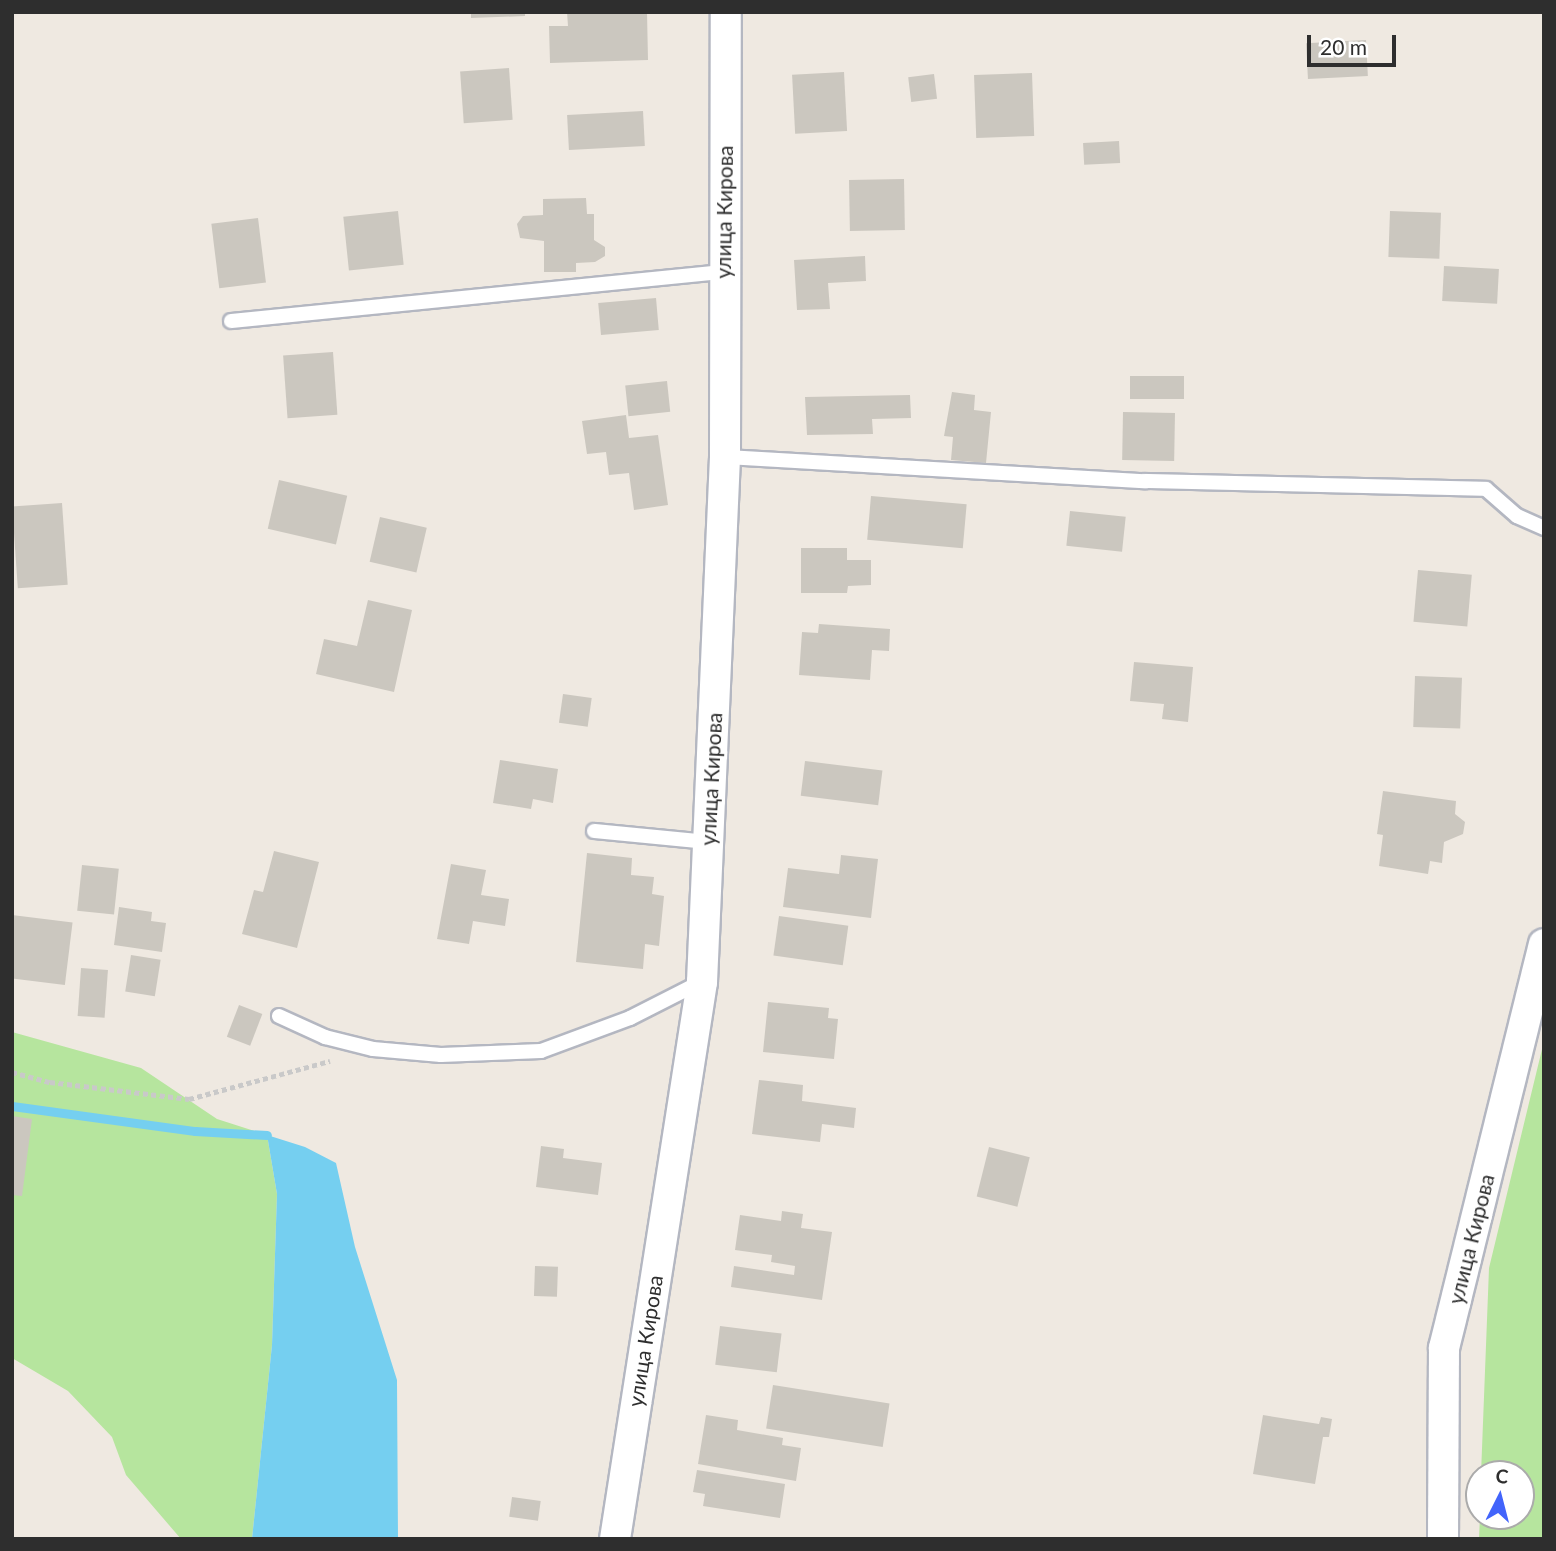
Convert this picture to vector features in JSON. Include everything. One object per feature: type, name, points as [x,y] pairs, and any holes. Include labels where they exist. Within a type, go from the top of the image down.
[{"type":"street","name":"улица Кирова","points":[[615,1539],[702,982],[725,457],[726,12]]},
{"type":"street","name":"улица Кирова","points":[[1443,1539],[1444,1348],[1544,944]]},
{"type":"lane","points":[[230,321],[724,272]]},
{"type":"lane","points":[[725,457],[1145,481],[1486,489],[1517,516],[1544,528]]},
{"type":"lane","points":[[594,831],[708,842]]},
{"type":"lane","points":[[279,1016],[325,1037],[373,1049],[441,1055],[541,1051],[631,1018],[702,982]]},
{"type":"path","points":[[12,1072],[188,1099],[373,1049]]},
{"type":"green space","points":[[12,1032],[141,1068],[217,1119],[267,1135],[277,1194],[272,1345],[252,1539],[181,1539],[126,1475],[112,1437],[68,1391],[12,1358]]},
{"type":"green space","points":[[1544,1041],[1544,1539],[1479,1539],[1479,1530],[1535,1530],[1535,1460],[1482,1460],[1489,1268]]},
{"type":"water","points":[[267,1135],[305,1147],[336,1163],[355,1247],[397,1380],[398,1539],[252,1539],[272,1345],[277,1194]]},
{"type":"building","points":[[471,12],[525,12],[525,16],[471,18]]},
{"type":"building","points":[[567,12],[647,12],[648,60],[550,63],[549,26],[568,26]]},
{"type":"building","points":[[1366,40],[1368,76],[1308,79],[1306,43]]},
{"type":"building","points":[[509,68],[513,120],[464,123],[460,71]]},
{"type":"building","points":[[844,72],[847,131],[795,134],[792,75]]},
{"type":"building","points":[[1032,73],[1034,136],[976,138],[974,75]]},
{"type":"building","points":[[934,74],[937,99],[911,102],[908,77]]},
{"type":"building","points":[[643,111],[645,146],[569,150],[567,115]]},
{"type":"building","points":[[1119,141],[1120,163],[1084,165],[1083,143]]},
{"type":"building","points":[[904,179],[905,230],[850,231],[849,180]]},
{"type":"building","points":[[586,198],[587,214],[594,214],[594,240],[605,247],[605,256],[595,262],[576,263],[576,272],[544,272],[544,241],[520,238],[517,224],[523,216],[543,215],[543,199]]},
{"type":"building","points":[[398,211],[404,265],[349,270],[343,217]]},
{"type":"building","points":[[1390,211],[1441,213],[1439,259],[1388,257]]},
{"type":"building","points":[[258,218],[266,283],[219,288],[211,224]]},
{"type":"building","points":[[865,256],[866,281],[828,283],[830,309],[797,310],[794,260]]},
{"type":"building","points":[[1444,266],[1499,269],[1497,304],[1442,301]]},
{"type":"building","points":[[656,298],[659,330],[601,335],[598,303]]},
{"type":"building","points":[[333,352],[337,415],[288,418],[283,355]]},
{"type":"building","points":[[1130,376],[1184,376],[1184,399],[1130,399]]},
{"type":"building","points":[[667,381],[670,412],[628,416],[625,385]]},
{"type":"building","points":[[952,392],[975,395],[974,410],[991,412],[986,463],[951,460],[953,437],[944,436]]},
{"type":"building","points":[[910,395],[911,418],[872,419],[873,434],[807,435],[805,397]]},
{"type":"building","points":[[1123,412],[1175,413],[1174,461],[1122,460]]},
{"type":"building","points":[[626,415],[629,438],[658,435],[668,505],[634,510],[629,473],[609,475],[606,452],[587,454],[582,421]]},
{"type":"building","points":[[279,480],[347,496],[336,544],[268,529]]},
{"type":"building","points":[[871,496],[967,504],[963,548],[867,540]]},
{"type":"building","points":[[62,503],[68,585],[18,588],[12,506]]},
{"type":"building","points":[[1070,511],[1126,517],[1122,552],[1066,546]]},
{"type":"building","points":[[380,517],[427,528],[416,573],[370,562]]},
{"type":"building","points":[[801,548],[847,548],[847,560],[871,560],[871,585],[848,586],[847,593],[801,593]]},
{"type":"building","points":[[1418,570],[1472,575],[1467,627],[1413,622]]},
{"type":"building","points":[[368,600],[412,610],[394,692],[316,674],[324,639],[357,646]]},
{"type":"building","points":[[819,624],[890,629],[889,651],[872,650],[870,680],[799,675],[802,632],[818,633]]},
{"type":"building","points":[[1134,662],[1193,667],[1188,722],[1162,719],[1164,704],[1130,701]]},
{"type":"building","points":[[1415,676],[1462,678],[1460,729],[1413,727]]},
{"type":"building","points":[[563,694],[592,698],[588,727],[559,723]]},
{"type":"building","points":[[500,760],[558,769],[553,803],[533,799],[531,809],[493,803]]},
{"type":"building","points":[[805,761],[882,771],[878,805],[801,796]]},
{"type":"building","points":[[1383,791],[1456,801],[1455,814],[1465,822],[1463,834],[1444,842],[1442,863],[1430,861],[1428,874],[1379,866],[1383,835],[1377,834]]},
{"type":"building","points":[[274,851],[319,862],[297,948],[242,934],[254,890],[263,892]]},
{"type":"building","points":[[587,853],[632,858],[631,875],[654,877],[652,894],[664,896],[659,946],[645,944],[643,969],[576,962]]},
{"type":"building","points":[[841,855],[878,859],[871,918],[783,907],[788,868],[839,874]]},
{"type":"building","points":[[451,864],[486,870],[481,895],[509,899],[505,926],[473,921],[469,944],[437,939]]},
{"type":"building","points":[[82,865],[119,869],[114,915],[77,911]]},
{"type":"building","points":[[119,907],[152,912],[151,921],[166,923],[162,952],[114,945]]},
{"type":"building","points":[[12,915],[73,922],[65,985],[12,978]]},
{"type":"building","points":[[779,916],[848,926],[843,965],[773,956]]},
{"type":"building","points":[[131,955],[161,960],[155,996],[125,992]]},
{"type":"building","points":[[81,968],[108,970],[105,1018],[78,1016]]},
{"type":"building","points":[[768,1002],[829,1008],[828,1018],[838,1019],[834,1059],[763,1052]]},
{"type":"building","points":[[239,1005],[262,1014],[250,1046],[227,1037]]},
{"type":"building","points":[[759,1080],[803,1085],[802,1101],[856,1108],[854,1128],[822,1124],[820,1142],[752,1134]]},
{"type":"building","points":[[12,1116],[32,1119],[22,1196],[12,1195]]},
{"type":"building","points":[[541,1146],[564,1149],[563,1158],[602,1163],[598,1195],[536,1187]]},
{"type":"building","points":[[989,1147],[1030,1157],[1017,1207],[977,1196]]},
{"type":"building","points":[[782,1211],[803,1214],[801,1228],[832,1232],[822,1300],[731,1287],[734,1266],[794,1275],[795,1266],[771,1262],[772,1255],[735,1250],[740,1215],[781,1221]]},
{"type":"building","points":[[535,1266],[558,1267],[557,1297],[534,1296]]},
{"type":"building","points":[[720,1326],[782,1334],[777,1372],[715,1365]]},
{"type":"building","points":[[773,1385],[890,1403],[883,1447],[766,1428]]},
{"type":"building","points":[[706,1415],[738,1420],[737,1430],[783,1438],[782,1445],[801,1448],[796,1481],[698,1464]]},
{"type":"building","points":[[1263,1415],[1319,1424],[1321,1417],[1332,1419],[1329,1437],[1323,1437],[1315,1484],[1253,1474]]},
{"type":"building","points":[[697,1470],[785,1484],[780,1518],[703,1506],[705,1494],[693,1492]]},
{"type":"building","points":[[512,1497],[541,1501],[538,1521],[509,1517]]},
{"type":"waterway","points":[[12,1106],[195,1131],[267,1135]]}]
